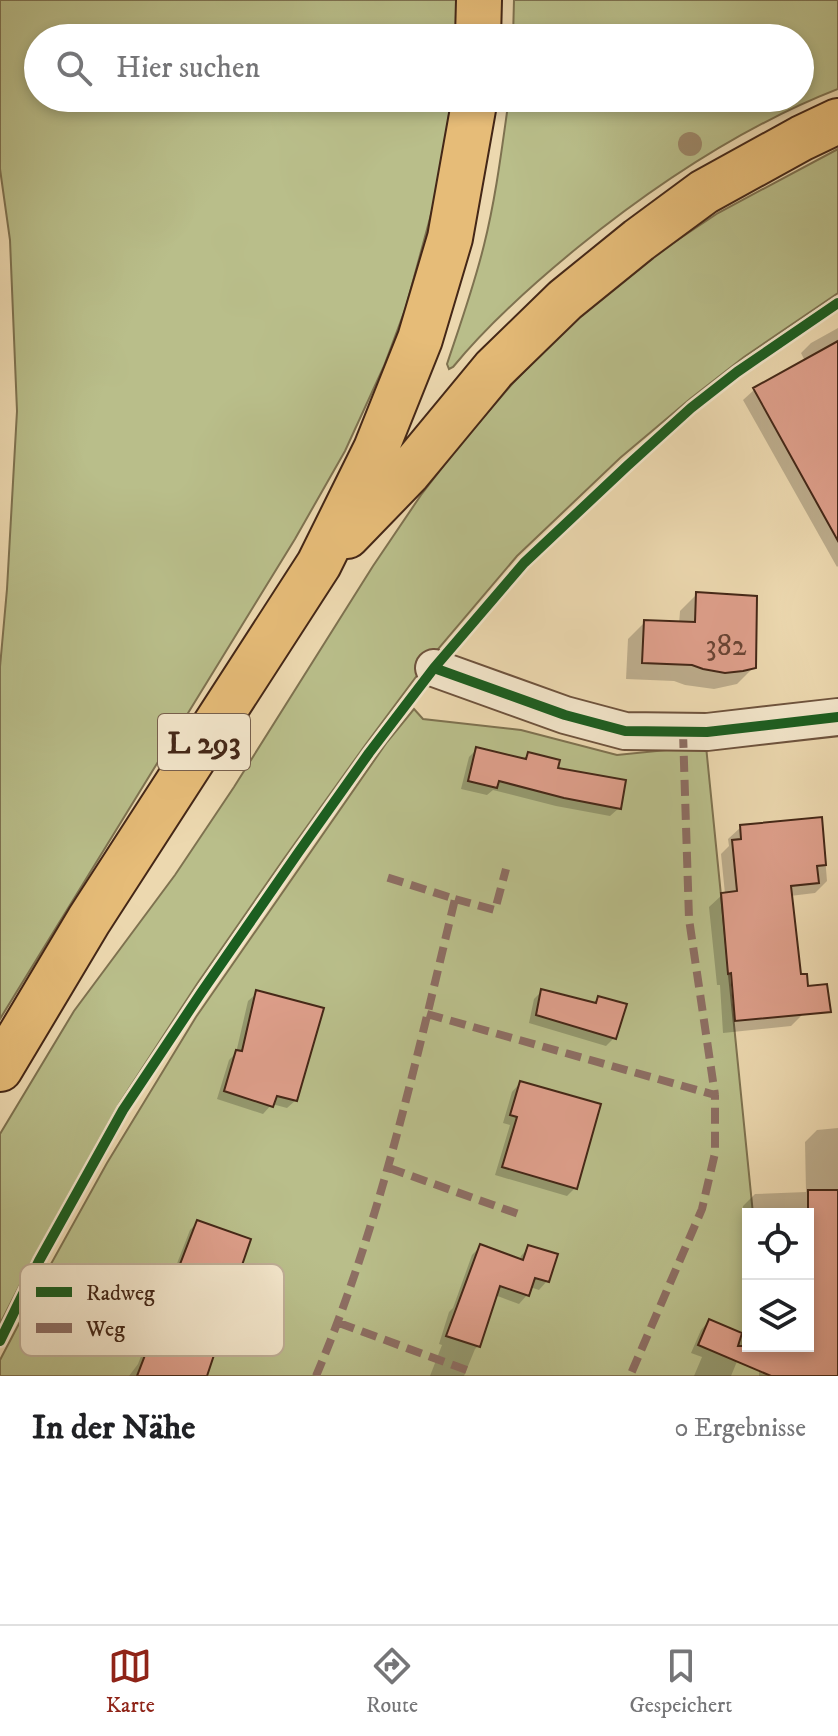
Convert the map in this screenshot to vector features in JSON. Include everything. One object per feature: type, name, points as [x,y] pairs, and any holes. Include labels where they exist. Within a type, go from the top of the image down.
[{"type":"highway","points":[[478,24],[479,0]]},
{"type":"highway","name":"L 293","points":[[0,1069],[89,920],[319,564],[376,449],[420,339],[450,238],[472,112]]},
{"type":"highway","points":[[319,564],[408,473],[494,369],[565,300],[704,192],[838,121]]},
{"type":"street","points":[[434,668],[565,715],[625,731],[707,732],[838,717]]},
{"type":"green space","points":[[0,0],[458,0],[457,24],[24,24],[24,112],[449,112],[436,196],[406,307],[384,366],[345,451],[295,539],[0,1019],[0,667],[17,411],[10,240],[0,169]]},
{"type":"green space","points":[[514,0],[838,0],[838,89],[814,99],[814,24],[513,24]]},
{"type":"green space","points":[[507,112],[786,112],[702,158],[638,201],[528,290],[449,369],[447,364],[480,260]]},
{"type":"green space","points":[[838,149],[838,293],[744,357],[620,458],[517,556],[427,662],[283,860],[119,1104],[30,1264],[20,1264],[20,1285],[0,1324],[0,1134],[74,1011],[175,875],[373,566],[421,495],[462,442],[513,383],[581,314],[652,257],[718,213]]},
{"type":"green space","points":[[414,709],[423,719],[521,730],[617,755],[706,746],[752,1208],[742,1208],[742,1352],[768,1352],[770,1376],[0,1376],[0,1360],[20,1322],[20,1356],[284,1356],[284,1264],[51,1264],[107,1163],[196,1017],[387,742]]},
{"type":"building","points":[[838,341],[838,541],[753,388]]},
{"type":"building","points":[[696,592],[757,596],[756,668],[725,673],[692,665],[642,663],[644,620],[695,622]]},
{"type":"building","points":[[476,747],[526,759],[528,752],[560,760],[558,768],[626,780],[621,809],[499,781],[497,788],[468,781]]},
{"type":"building","points":[[822,817],[826,865],[817,866],[819,883],[791,886],[801,974],[807,974],[808,986],[827,984],[831,1012],[735,1021],[721,893],[737,891],[732,840],[741,839],[740,825]]},
{"type":"building","points":[[541,989],[596,1003],[598,996],[627,1004],[616,1039],[536,1015]]},
{"type":"building","points":[[256,990],[324,1008],[297,1101],[277,1096],[273,1107],[224,1091],[236,1050],[242,1051]]},
{"type":"building","points":[[520,1081],[601,1104],[577,1189],[502,1167],[517,1117],[510,1115]]},
{"type":"building","points":[[808,1190],[838,1190],[838,1376],[771,1376],[698,1345],[709,1319],[742,1333],[738,1346],[742,1346],[742,1352],[814,1352],[814,1208],[808,1208]]},
{"type":"building","points":[[197,1220],[251,1239],[242,1264],[180,1264]]},
{"type":"building","points":[[480,1244],[523,1260],[528,1245],[558,1254],[549,1282],[535,1278],[529,1296],[500,1286],[480,1347],[446,1336]]},
{"type":"building","points":[[145,1356],[214,1356],[207,1376],[137,1376]]},
{"type":"marked path","points":[[683,732],[689,919],[715,1095]]},
{"type":"marked path","points":[[455,899],[495,910],[506,869]]},
{"type":"marked path","points":[[316,1376],[360,1260],[378,1200],[455,899],[386,877]]},
{"type":"marked path","points":[[427,1014],[715,1095],[715,1153],[702,1209],[630,1376]]},
{"type":"marked path","points":[[389,1168],[524,1216]]},
{"type":"marked path","points":[[339,1323],[472,1372]]},
{"type":"cycle path","points":[[38,1264],[123,1110],[298,853],[434,668],[524,563],[691,408],[737,372],[838,303]]},
{"type":"cycle path","points":[[434,668],[565,715],[625,731],[707,732],[838,717]]},
{"type":"cycle path","points":[[0,1341],[20,1300]]}]
